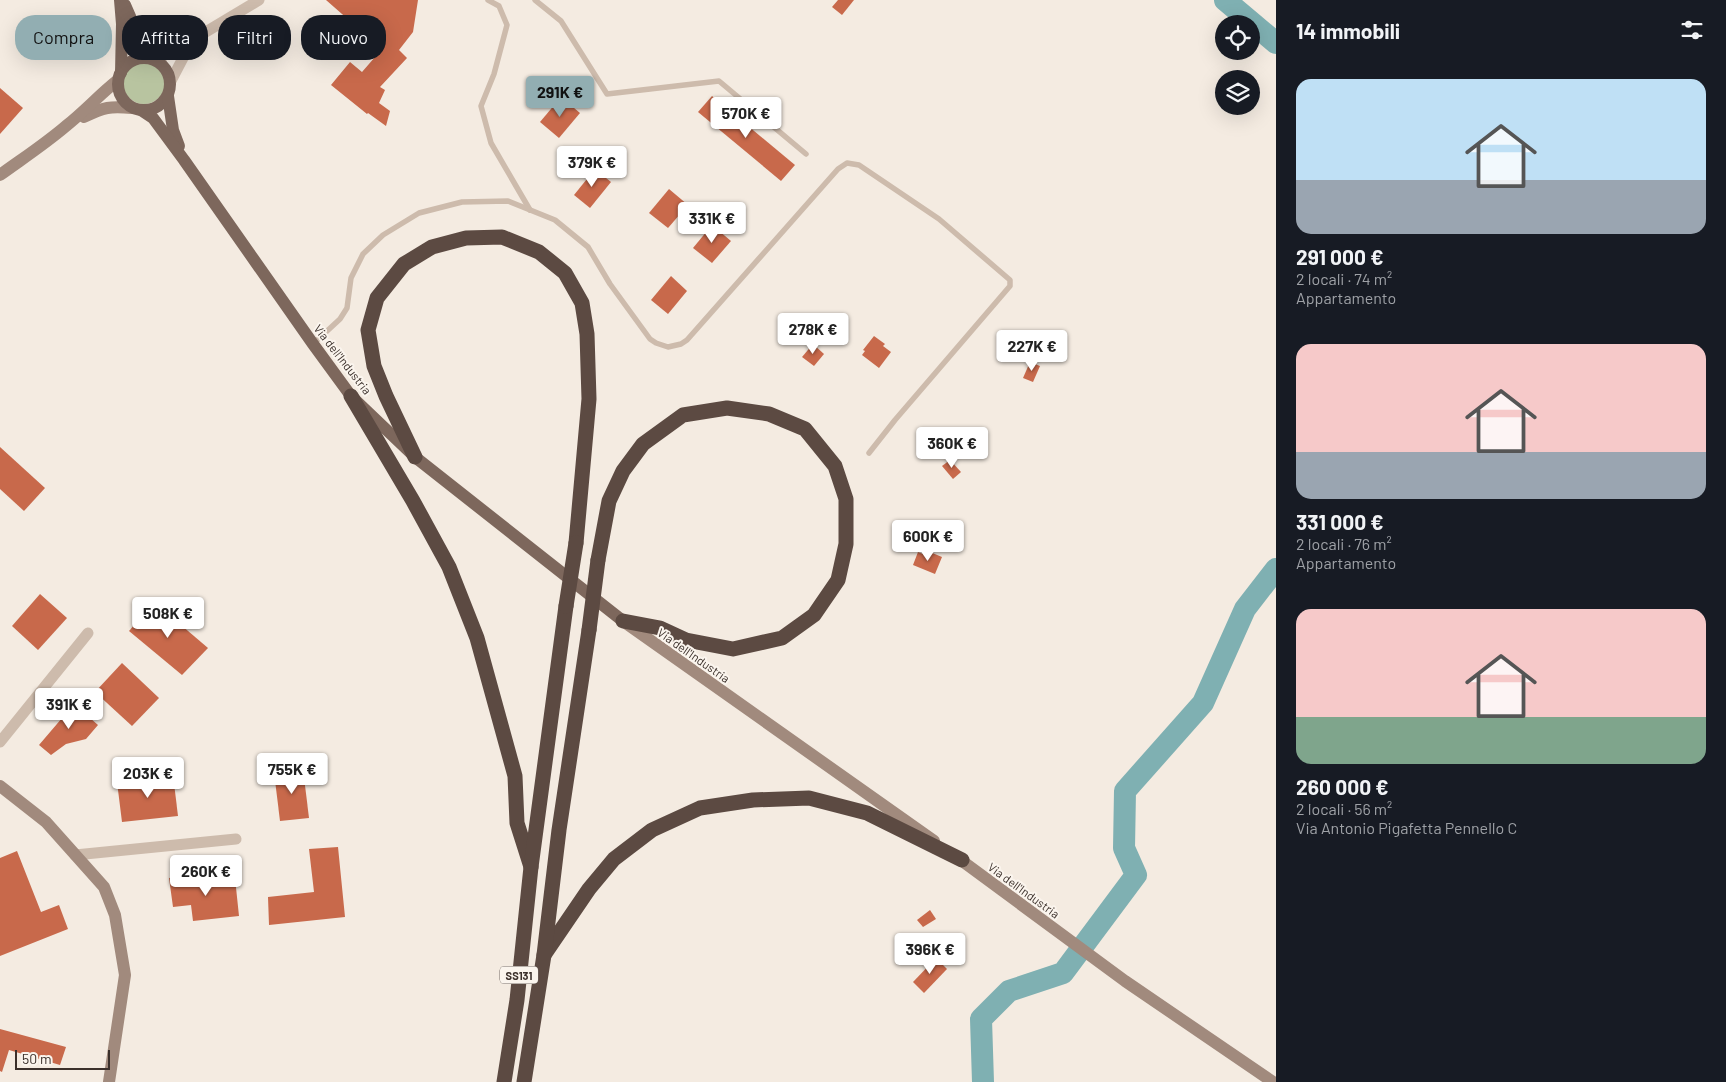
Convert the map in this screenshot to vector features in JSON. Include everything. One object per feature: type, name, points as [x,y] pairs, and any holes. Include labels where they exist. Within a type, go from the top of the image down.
[{"type":"highway","points":[[415,457],[374,366],[368,330],[377,298],[404,264],[432,247],[466,238],[502,237],[539,252],[565,273],[582,303],[587,334],[589,399],[576,543],[531,867]]},
{"type":"highway","points":[[351,396],[413,501],[449,568],[477,638],[515,776],[517,823],[531,867]]},
{"type":"highway","points":[[544,955],[559,830],[598,560],[609,501],[623,471],[643,444],[683,415],[727,408],[769,414],[805,429],[835,466],[846,499],[846,544],[838,580],[814,615],[782,638],[733,649],[686,640],[660,628],[623,622]]},
{"type":"highway","points":[[544,955],[589,889],[614,858],[652,830],[700,808],[753,800],[809,798],[866,814],[962,860]]},
{"type":"highway","name":"SS131","points":[[504,1082],[517,1000],[531,867]]},
{"type":"highway","name":"SS131","points":[[524,1082],[544,955]]},
{"type":"main road","points":[[122,0],[128,15]]},
{"type":"main road","points":[[122,0],[118,87],[123,99],[137,109]]},
{"type":"main road","points":[[0,175],[64,128],[119,77],[124,67],[135,60]]},
{"type":"main road","points":[[64,128],[100,109],[112,106],[147,110],[160,106],[168,96],[171,82],[166,70],[153,60]]},
{"type":"main road","name":"Via dell'Industria","points":[[168,96],[173,130],[184,160]]},
{"type":"main road","name":"Via dell'Industria","points":[[137,109],[153,118],[351,396],[415,457],[623,622],[962,860],[1125,981],[1273,1082]]},
{"type":"main road","points":[[2,790],[46,822],[75,854],[104,887],[115,915],[124,974],[109,1082]]},
{"type":"street","points":[[208,30],[259,0]]},
{"type":"street","points":[[171,82],[183,60]]},
{"type":"street","points":[[0,742],[88,633]]},
{"type":"street","points":[[75,854],[236,839]]},
{"type":"lane","points":[[488,0],[498,6],[507,25],[494,74],[480,106],[491,143],[530,210]]},
{"type":"lane","points":[[535,0],[561,21],[607,94],[719,82],[806,154]]},
{"type":"lane","points":[[313,344],[340,319],[347,308],[351,278],[363,254],[383,235],[419,213],[462,202],[508,201],[555,220],[588,247],[610,284],[650,339],[656,343],[668,346],[681,344],[687,340],[838,169],[847,163],[859,165],[939,219],[1010,280],[1010,286],[894,420],[869,453]]},
{"type":"green space","points":[[148,62],[156,65],[162,71],[165,83],[162,95],[156,101],[140,104],[132,101],[126,95],[123,79],[126,71],[132,65]]},
{"type":"building","points":[[326,0],[418,0],[413,32],[399,50],[407,58],[380,87],[385,90],[379,103],[390,111],[386,126],[367,114],[331,85],[350,62],[362,72],[372,60],[386,60],[386,15],[343,15]]},
{"type":"building","points":[[838,0],[854,0],[842,15],[832,7]]},
{"type":"building","points":[[0,88],[23,108],[0,134]]},
{"type":"building","points":[[712,96],[795,165],[781,181],[698,112]]},
{"type":"building","points":[[561,97],[580,113],[559,138],[540,122]]},
{"type":"building","points":[[595,169],[611,182],[590,208],[574,195]]},
{"type":"building","points":[[669,189],[688,205],[668,228],[649,213]]},
{"type":"building","points":[[712,225],[731,241],[712,263],[693,248]]},
{"type":"building","points":[[671,276],[687,291],[668,314],[651,300]]},
{"type":"building","points":[[874,336],[885,344],[883,346],[891,352],[879,368],[862,355],[865,351],[863,350]]},
{"type":"building","points":[[813,344],[824,354],[814,366],[802,357]]},
{"type":"building","points":[[1030,362],[1040,366],[1033,382],[1023,378]]},
{"type":"building","points":[[0,447],[45,488],[24,511],[0,489]]},
{"type":"building","points":[[950,460],[961,472],[953,479],[942,466]]},
{"type":"building","points":[[918,552],[928,556],[930,552],[942,557],[935,574],[913,565]]},
{"type":"building","points":[[40,594],[67,618],[38,650],[12,626]]},
{"type":"building","points":[[154,602],[208,648],[182,675],[129,631]]},
{"type":"building","points":[[122,663],[159,698],[132,726],[95,692]]},
{"type":"building","points":[[74,704],[98,725],[86,739],[66,744],[51,755],[39,745]]},
{"type":"building","points":[[303,769],[309,818],[280,821],[274,772]]},
{"type":"building","points":[[173,775],[178,816],[122,822],[117,782]]},
{"type":"building","points":[[338,847],[345,917],[269,925],[268,897],[314,892],[309,849]]},
{"type":"building","points":[[17,851],[41,912],[59,905],[68,929],[0,956],[0,858]]},
{"type":"building","points":[[189,875],[190,883],[235,878],[239,916],[193,921],[191,905],[173,907],[169,878]]},
{"type":"building","points":[[930,910],[936,919],[923,927],[917,920]]},
{"type":"building","points":[[936,958],[947,969],[924,993],[913,982]]},
{"type":"building","points":[[0,1029],[66,1047],[60,1065],[9,1050],[2,1072],[0,1071]]},
{"type":"waterway","points":[[1225,0],[1276,43]]},
{"type":"waterway","points":[[983,1082],[981,1019],[1009,991],[1063,973],[1136,875],[1124,848],[1125,791],[1203,703],[1245,609],[1276,569]]}]
